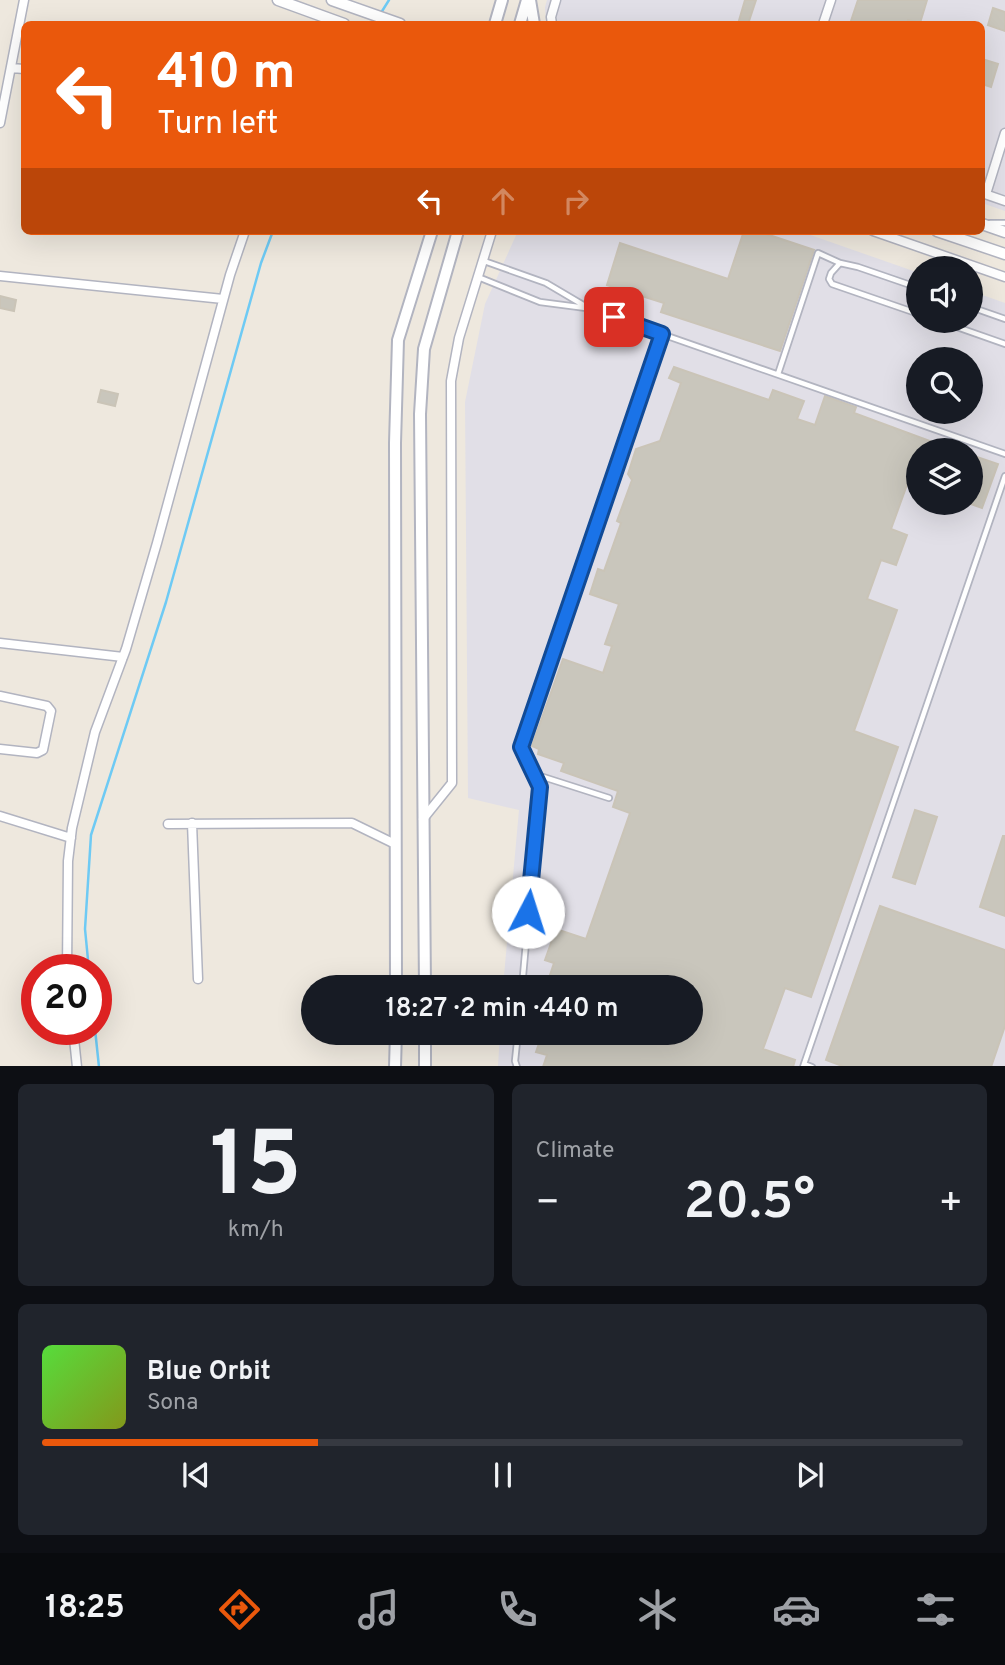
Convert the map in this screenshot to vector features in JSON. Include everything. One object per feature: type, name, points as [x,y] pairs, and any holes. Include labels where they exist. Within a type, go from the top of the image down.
[{"type":"main road","points":[[496,21],[502,0]]},
{"type":"main road","points":[[521,21],[529,0]]},
{"type":"main road","points":[[529,0],[533,21]]},
{"type":"main road","points":[[396,975],[395,443],[398,340],[431,235]]},
{"type":"main road","points":[[425,975],[419,414],[424,349],[457,235]]},
{"type":"main road","points":[[395,1066],[396,1045]]},
{"type":"main road","points":[[425,1045],[425,1066]]},
{"type":"street","points":[[0,123],[2,98],[11,68],[24,0]]},
{"type":"street","points":[[278,0],[332,21]]},
{"type":"street","points":[[332,0],[348,3],[391,21]]},
{"type":"street","points":[[552,21],[556,0]]},
{"type":"street","points":[[824,21],[831,0]]},
{"type":"street","points":[[11,68],[21,69]]},
{"type":"street","points":[[985,191],[1000,165],[1005,133]]},
{"type":"street","points":[[985,193],[1005,201]]},
{"type":"street","points":[[985,225],[1005,232]]},
{"type":"street","points":[[67,954],[68,861],[95,732],[123,657],[223,299],[244,235]]},
{"type":"street","points":[[423,819],[452,783],[451,382],[459,338],[491,235]]},
{"type":"street","points":[[884,235],[1005,277]]},
{"type":"street","points":[[949,235],[1005,254]]},
{"type":"street","points":[[0,276],[223,299]]},
{"type":"street","points":[[0,643],[123,657]]},
{"type":"street","points":[[0,696],[47,706],[51,711],[43,750],[0,750]]},
{"type":"street","points":[[0,816],[71,838]]},
{"type":"street","points":[[168,824],[352,822],[395,844]]},
{"type":"street","points":[[192,823],[198,979]]},
{"type":"street","points":[[75,1045],[77,1066]]},
{"type":"lane","points":[[985,224],[1005,223]]},
{"type":"lane","points":[[778,374],[818,253],[840,263],[906,284]]},
{"type":"lane","points":[[483,261],[546,283],[590,309]]},
{"type":"lane","points":[[840,263],[831,273],[829,279],[832,284],[906,310]]},
{"type":"lane","points":[[478,278],[540,302],[590,309],[1005,454]]},
{"type":"lane","points":[[983,311],[1005,319]]},
{"type":"lane","points":[[974,333],[1005,344]]},
{"type":"lane","points":[[523,975],[540,787],[521,747],[662,334]]},
{"type":"lane","points":[[812,1066],[804,1065],[1005,476]]},
{"type":"lane","points":[[533,774],[609,798]]},
{"type":"lane","points":[[517,1045],[517,1066]]},
{"type":"shaded area","points":[[547,0],[1005,0],[1005,211],[985,204],[985,21],[546,21]]},
{"type":"shaded area","points":[[516,235],[810,235],[906,268],[906,333],[983,333],[983,295],[1005,303],[1005,1066],[498,1066],[499,1045],[703,1045],[703,975],[504,975],[519,810],[468,798],[465,402],[485,304]]},
{"type":"building","points":[[745,0],[756,0],[749,21],[739,21]]},
{"type":"building","points":[[858,0],[927,0],[921,21],[851,21]]},
{"type":"building","points":[[993,8],[1005,12],[1005,31],[988,25]]},
{"type":"building","points":[[985,60],[998,64],[991,87],[985,85]]},
{"type":"building","points":[[743,235],[769,235],[814,250],[780,351],[661,312],[664,303],[607,285],[620,243],[728,279]]},
{"type":"building","points":[[0,296],[16,300],[14,311],[0,308]]},
{"type":"building","points":[[674,367],[769,400],[773,390],[804,401],[797,419],[815,425],[825,396],[856,407],[854,413],[922,438],[906,438],[906,488],[891,529],[907,535],[896,565],[881,560],[867,599],[897,610],[854,731],[898,747],[811,997],[785,988],[763,1049],[795,1060],[793,1066],[543,1066],[547,1055],[536,1052],[538,1045],[703,1045],[703,975],[550,975],[554,963],[545,960],[556,929],[586,939],[630,813],[613,807],[618,791],[561,771],[564,763],[538,754],[539,749],[532,746],[563,659],[603,673],[612,646],[605,644],[619,604],[590,594],[598,569],[604,571],[621,523],[617,521],[632,480],[628,474],[636,449],[660,441],[681,383],[669,378]]},
{"type":"building","points":[[101,390],[118,394],[115,406],[98,402]]},
{"type":"building","points":[[983,459],[998,464],[983,505]]},
{"type":"building","points":[[915,810],[937,817],[915,884],[893,877]]},
{"type":"building","points":[[1005,836],[1005,916],[980,907]]},
{"type":"building","points":[[880,906],[1005,950],[1005,1026],[991,1066],[842,1066],[826,1060]]},
{"type":"waterway","points":[[376,21],[389,0]]},
{"type":"waterway","points":[[87,954],[85,929],[91,835],[166,602],[261,263],[272,235]]},
{"type":"waterway","points":[[97,1045],[99,1066]]},
{"type":"route","points":[[528,912],[540,787],[521,747],[662,334],[614,317]]}]
